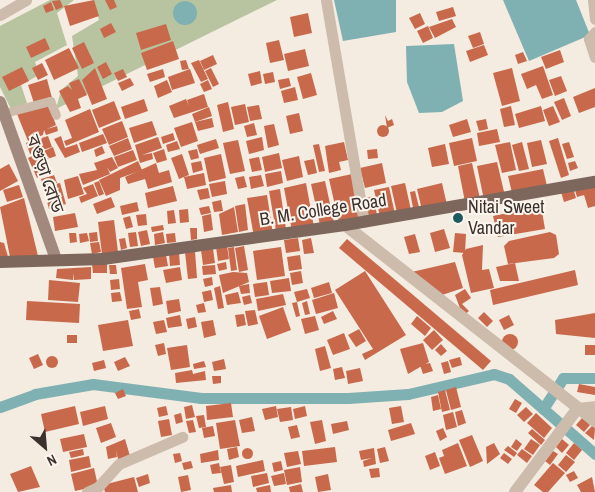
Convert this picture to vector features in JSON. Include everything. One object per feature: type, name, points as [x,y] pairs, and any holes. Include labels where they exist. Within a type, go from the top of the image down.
[{"type":"main road","name":"বগুড়া রোড","points":[[2,108],[56,259]]},
{"type":"main road","name":"B. M. College Road","points":[[0,262],[103,259],[346,225],[595,182]]},
{"type":"street","points":[[0,15],[26,0]]},
{"type":"street","points":[[326,0],[364,222]]},
{"type":"street","points":[[593,0],[595,19]]},
{"type":"street","points":[[595,32],[589,39],[595,57]]},
{"type":"street","points":[[2,108],[50,101],[56,115]]},
{"type":"street","points":[[346,225],[560,396],[574,412],[595,421]]},
{"type":"street","points":[[515,492],[574,412],[595,406]]},
{"type":"street","points":[[86,492],[98,487],[120,464],[182,437]]},
{"type":"green space","points":[[50,0],[74,0],[57,13],[67,45],[35,62],[39,75],[21,85],[27,103],[12,111],[0,87],[0,26]]},
{"type":"green space","points":[[93,0],[277,0],[56,109],[61,90],[78,76],[72,36],[99,20]]},
{"type":"water","points":[[334,0],[396,0],[396,32],[343,41]]},
{"type":"water","points":[[503,0],[576,0],[590,35],[529,61]]},
{"type":"water","points":[[185,1],[194,4],[197,13],[194,22],[185,25],[176,22],[173,13],[176,4]]},
{"type":"water","points":[[454,44],[463,101],[442,112],[419,113],[407,82],[406,46]]},
{"type":"building","points":[[60,0],[63,7],[56,10],[52,1]]},
{"type":"building","points":[[94,0],[99,16],[70,26],[64,6]]},
{"type":"building","points":[[105,0],[114,0],[117,7],[110,10]]},
{"type":"building","points":[[51,2],[54,10],[46,13],[43,6]]},
{"type":"building","points":[[453,7],[456,16],[439,21],[436,12]]},
{"type":"building","points":[[308,13],[312,33],[294,37],[290,17]]},
{"type":"building","points":[[420,13],[425,24],[415,29],[409,18]]},
{"type":"building","points":[[452,19],[456,27],[435,38],[429,27]]},
{"type":"building","points":[[111,23],[116,32],[104,38],[100,29]]},
{"type":"building","points":[[166,24],[171,40],[141,50],[136,33]]},
{"type":"building","points":[[428,26],[433,38],[423,43],[417,31]]},
{"type":"building","points":[[480,32],[484,44],[473,48],[468,36]]},
{"type":"building","points":[[45,38],[50,49],[31,58],[26,47]]},
{"type":"building","points":[[279,40],[284,60],[270,63],[266,43]]},
{"type":"building","points":[[173,41],[179,59],[147,70],[141,53]]},
{"type":"building","points":[[84,42],[94,63],[82,69],[72,48]]},
{"type":"building","points":[[484,45],[488,55],[470,62],[466,51]]},
{"type":"building","points":[[69,48],[79,68],[54,80],[45,60]]},
{"type":"building","points":[[305,49],[309,66],[288,71],[284,54]]},
{"type":"building","points":[[560,50],[564,62],[546,69],[541,57]]},
{"type":"building","points":[[523,52],[527,61],[518,64],[515,55]]},
{"type":"building","points":[[213,55],[217,64],[204,70],[200,61]]},
{"type":"building","points":[[186,60],[189,69],[182,70],[180,61]]},
{"type":"building","points":[[199,60],[208,79],[201,82],[191,63]]},
{"type":"building","points":[[106,62],[112,74],[103,79],[97,67]]},
{"type":"building","points":[[42,63],[48,75],[38,80],[32,68]]},
{"type":"building","points":[[543,66],[553,95],[542,99],[536,85],[527,89],[521,74]]},
{"type":"building","points":[[22,67],[29,81],[9,91],[2,77]]},
{"type":"building","points":[[95,68],[107,99],[92,105],[82,80]]},
{"type":"building","points":[[211,68],[219,84],[213,87],[205,71]]},
{"type":"building","points":[[512,68],[520,101],[502,106],[493,73]]},
{"type":"building","points":[[123,69],[127,77],[118,81],[114,73]]},
{"type":"building","points":[[163,69],[165,77],[150,82],[147,74]]},
{"type":"building","points":[[190,69],[195,83],[172,90],[168,77]]},
{"type":"building","points":[[260,71],[262,83],[251,86],[248,74]]},
{"type":"building","points":[[273,72],[275,82],[265,84],[263,74]]},
{"type":"building","points":[[311,73],[317,95],[303,99],[297,77]]},
{"type":"building","points":[[561,76],[567,91],[555,96],[549,80]]},
{"type":"building","points":[[130,78],[134,85],[122,91],[118,83]]},
{"type":"building","points":[[289,78],[291,86],[280,89],[278,80]]},
{"type":"building","points":[[47,79],[52,98],[34,103],[28,85]]},
{"type":"building","points":[[79,79],[87,95],[78,99],[81,108],[70,112],[59,91],[68,86],[72,90],[69,83]]},
{"type":"building","points":[[167,80],[172,92],[158,98],[154,86]]},
{"type":"building","points":[[208,80],[212,89],[204,92],[200,84]]},
{"type":"building","points":[[295,87],[298,100],[284,103],[281,91]]},
{"type":"building","points":[[595,88],[595,107],[579,113],[573,97]]},
{"type":"building","points":[[204,94],[208,107],[174,118],[169,106],[186,99],[189,106],[187,100]]},
{"type":"building","points":[[564,98],[571,116],[562,120],[554,102]]},
{"type":"building","points":[[144,99],[148,111],[125,119],[121,107]]},
{"type":"building","points":[[114,101],[121,119],[99,128],[92,110]]},
{"type":"building","points":[[228,102],[234,129],[223,132],[217,105]]},
{"type":"building","points":[[48,104],[56,125],[47,129],[57,126],[58,131],[46,135],[44,130],[43,135],[28,141],[17,114]]},
{"type":"building","points":[[245,104],[249,122],[235,125],[231,107]]},
{"type":"building","points":[[259,105],[262,119],[250,121],[247,107]]},
{"type":"building","points":[[511,106],[515,125],[504,127],[500,109]]},
{"type":"building","points":[[541,106],[545,121],[519,128],[515,114]]},
{"type":"building","points":[[553,106],[560,122],[549,126],[543,110]]},
{"type":"building","points":[[209,107],[212,116],[195,122],[192,114]]},
{"type":"building","points":[[90,109],[99,132],[66,146],[64,141],[72,138],[65,120]]},
{"type":"building","points":[[299,113],[303,131],[290,134],[286,116]]},
{"type":"building","points":[[385,115],[388,121],[392,119],[394,125],[387,128]]},
{"type":"building","points":[[212,118],[214,127],[198,131],[195,122]]},
{"type":"building","points":[[467,119],[471,132],[453,137],[449,125]]},
{"type":"building","points":[[486,119],[488,129],[479,131],[476,121]]},
{"type":"building","points":[[122,121],[128,137],[109,145],[102,129]]},
{"type":"building","points":[[152,121],[157,135],[134,143],[129,128]]},
{"type":"building","points":[[192,122],[198,141],[181,147],[174,128]]},
{"type":"building","points":[[254,123],[257,135],[247,137],[244,126]]},
{"type":"building","points":[[274,124],[279,145],[268,148],[264,126]]},
{"type":"building","points":[[381,125],[385,125],[389,131],[385,137],[381,137],[377,133],[377,129]]},
{"type":"building","points":[[497,129],[500,142],[479,146],[477,133]]},
{"type":"building","points":[[173,133],[175,140],[163,144],[161,137]]},
{"type":"building","points":[[103,134],[107,143],[82,152],[79,143]]},
{"type":"building","points":[[48,136],[52,147],[30,154],[26,143]]},
{"type":"building","points":[[61,136],[65,148],[77,144],[80,152],[65,158],[54,139]]},
{"type":"building","points":[[158,137],[162,148],[142,155],[152,153],[153,159],[140,163],[135,145]]},
{"type":"building","points":[[262,137],[264,150],[249,154],[246,141]]},
{"type":"building","points":[[128,138],[132,149],[114,156],[109,146]]},
{"type":"building","points":[[472,138],[477,161],[454,166],[449,143]]},
{"type":"building","points":[[558,138],[569,175],[561,178],[549,141]]},
{"type":"building","points":[[216,139],[219,148],[200,154],[197,145]]},
{"type":"building","points":[[238,140],[245,171],[230,174],[223,143]]},
{"type":"building","points":[[541,140],[547,164],[532,167],[527,143]]},
{"type":"building","points":[[177,141],[180,149],[168,152],[166,145]]},
{"type":"building","points":[[344,142],[348,160],[339,162],[341,170],[329,173],[325,146]]},
{"type":"building","points":[[510,142],[516,170],[502,173],[495,145]]},
{"type":"building","points":[[522,142],[529,169],[519,171],[512,145]]},
{"type":"building","points":[[569,142],[574,157],[567,159],[562,144]]},
{"type":"building","points":[[319,144],[325,171],[319,172],[313,145]]},
{"type":"building","points":[[445,144],[449,164],[432,167],[428,148]]},
{"type":"building","points":[[102,146],[105,153],[96,157],[94,150]]},
{"type":"building","points":[[53,147],[56,156],[42,161],[39,153]]},
{"type":"building","points":[[164,149],[167,160],[157,163],[153,153]]},
{"type":"building","points":[[197,149],[199,158],[191,160],[188,151]]},
{"type":"building","points":[[377,149],[378,158],[368,159],[367,150]]},
{"type":"building","points":[[133,150],[137,160],[118,167],[114,157]]},
{"type":"building","points":[[38,153],[50,172],[37,178],[28,158]]},
{"type":"building","points":[[279,153],[282,168],[265,172],[262,157]]},
{"type":"building","points":[[182,154],[189,175],[179,179],[171,158]]},
{"type":"building","points":[[221,154],[226,178],[209,182],[204,158]]},
{"type":"building","points":[[299,156],[303,177],[287,181],[282,160]]},
{"type":"building","points":[[112,157],[118,168],[110,172],[107,167],[110,174],[83,185],[79,174],[97,170],[94,163]]},
{"type":"building","points":[[259,157],[262,170],[252,172],[249,159]]},
{"type":"building","points":[[314,159],[317,173],[308,175],[304,161]]},
{"type":"building","points":[[138,161],[142,170],[120,178],[120,190],[106,196],[99,180]]},
{"type":"building","points":[[201,161],[203,170],[193,173],[191,163]]},
{"type":"building","points":[[575,161],[578,168],[570,171],[568,163]]},
{"type":"building","points":[[497,162],[505,196],[484,200],[477,166]]},
{"type":"building","points":[[156,163],[159,173],[169,170],[172,182],[148,189],[145,179],[128,184],[125,177]]},
{"type":"building","points":[[382,163],[386,183],[365,188],[360,168]]},
{"type":"building","points":[[472,163],[480,199],[465,202],[458,166]]},
{"type":"building","points":[[9,164],[18,181],[0,191],[0,169]]},
{"type":"building","points":[[543,169],[547,186],[512,193],[508,176]]},
{"type":"building","points":[[281,171],[283,183],[267,187],[265,174]]},
{"type":"building","points":[[204,173],[206,185],[187,189],[184,177]]},
{"type":"building","points":[[352,174],[362,218],[339,223],[329,179]]},
{"type":"building","points":[[54,175],[57,183],[43,186],[41,179]]},
{"type":"building","points":[[261,175],[264,186],[251,189],[249,177]]},
{"type":"building","points":[[78,176],[84,194],[68,199],[64,180]]},
{"type":"building","points":[[244,176],[247,187],[238,189],[235,178]]},
{"type":"building","points":[[99,181],[104,194],[99,196],[94,183]]},
{"type":"building","points":[[225,181],[227,194],[212,197],[209,184]]},
{"type":"building","points":[[325,181],[334,222],[320,225],[311,184]]},
{"type":"building","points":[[60,183],[66,204],[49,209],[43,187]]},
{"type":"building","points":[[306,183],[314,227],[292,231],[284,188]]},
{"type":"building","points":[[405,183],[411,210],[397,213],[391,186]]},
{"type":"building","points":[[442,183],[447,205],[422,210],[417,189]]},
{"type":"building","points":[[93,184],[98,196],[81,203],[79,197],[87,194],[83,188]]},
{"type":"building","points":[[19,185],[23,197],[7,202],[3,190]]},
{"type":"building","points":[[595,185],[595,206],[588,208],[584,195],[577,197],[575,190]]},
{"type":"building","points":[[173,186],[177,201],[148,208],[145,193]]},
{"type":"building","points":[[389,187],[395,214],[380,217],[374,190]]},
{"type":"building","points":[[208,188],[210,198],[200,200],[197,190]]},
{"type":"building","points":[[573,188],[576,198],[564,202],[561,192]]},
{"type":"building","points":[[280,189],[286,229],[276,231],[269,191]]},
{"type":"building","points":[[415,191],[419,207],[413,208],[410,192]]},
{"type":"building","points":[[267,195],[273,234],[254,237],[247,198]]},
{"type":"building","points":[[373,196],[377,215],[367,217],[363,199]]},
{"type":"building","points":[[111,197],[115,207],[97,214],[93,204]]},
{"type":"building","points":[[24,198],[38,256],[10,257],[0,207]]},
{"type":"building","points":[[221,200],[223,211],[214,212],[212,202]]},
{"type":"building","points":[[137,202],[139,211],[122,215],[120,206]]},
{"type":"building","points":[[245,204],[248,230],[239,232],[235,206]]},
{"type":"building","points":[[209,206],[211,213],[201,215],[199,208]]},
{"type":"building","points":[[541,206],[545,229],[498,237],[493,216]]},
{"type":"building","points":[[234,207],[238,232],[222,235],[219,214]]},
{"type":"building","points":[[188,209],[189,222],[180,223],[179,210]]},
{"type":"building","points":[[174,210],[176,223],[168,224],[167,211]]},
{"type":"building","points":[[75,213],[78,227],[55,231],[53,217]]},
{"type":"building","points":[[146,214],[147,225],[138,226],[136,215]]},
{"type":"building","points":[[211,214],[213,230],[204,232],[202,216]]},
{"type":"building","points":[[130,216],[133,227],[126,229],[123,218]]},
{"type":"building","points":[[114,220],[118,252],[102,254],[98,222]]},
{"type":"building","points":[[163,225],[164,230],[152,232],[151,227]]},
{"type":"building","points":[[190,228],[197,228],[197,239],[191,240]]},
{"type":"building","points":[[444,229],[450,248],[435,252],[430,233]]},
{"type":"building","points":[[147,230],[150,244],[141,246],[138,232]]},
{"type":"building","points":[[97,232],[98,241],[90,242],[89,233]]},
{"type":"building","points":[[136,232],[138,246],[130,247],[128,233]]},
{"type":"building","points":[[163,232],[165,243],[155,245],[154,234]]},
{"type":"building","points":[[550,232],[556,235],[559,254],[554,258],[508,264],[504,246],[509,241]]},
{"type":"building","points":[[69,233],[76,233],[77,242],[70,243]]},
{"type":"building","points":[[87,233],[89,241],[80,243],[79,234]]},
{"type":"building","points":[[175,233],[176,242],[167,243],[166,234]]},
{"type":"building","points":[[455,233],[466,234],[465,253],[453,252]]},
{"type":"building","points":[[415,234],[420,252],[409,254],[404,237]]},
{"type":"building","points":[[125,238],[127,248],[121,250],[119,239]]},
{"type":"building","points":[[298,238],[300,251],[286,253],[284,240]]},
{"type":"building","points":[[311,238],[314,253],[304,254],[302,240]]},
{"type":"building","points":[[347,239],[491,361],[483,370],[339,248]]},
{"type":"building","points":[[0,242],[4,243],[9,260],[0,260]]},
{"type":"building","points":[[99,242],[101,252],[92,254],[90,243]]},
{"type":"building","points":[[483,245],[482,270],[489,269],[494,288],[471,293],[462,255],[466,249]]},
{"type":"building","points":[[227,246],[229,259],[218,261],[216,247]]},
{"type":"building","points":[[244,246],[248,270],[239,272],[235,248]]},
{"type":"building","points":[[234,247],[237,270],[231,271],[228,248]]},
{"type":"building","points":[[281,247],[285,276],[257,280],[253,251]]},
{"type":"building","points":[[213,249],[215,263],[203,265],[201,250]]},
{"type":"building","points":[[195,251],[197,278],[188,279],[185,252]]},
{"type":"building","points":[[179,253],[180,265],[170,266],[169,254]]},
{"type":"building","points":[[166,255],[168,266],[155,268],[153,257]]},
{"type":"building","points":[[300,255],[302,269],[289,271],[287,257]]},
{"type":"building","points":[[226,262],[227,269],[219,271],[217,264]]},
{"type":"building","points":[[455,262],[463,288],[439,296],[403,274]]},
{"type":"building","points":[[107,263],[107,273],[93,273],[92,264]]},
{"type":"building","points":[[515,263],[519,281],[500,281],[496,267]]},
{"type":"building","points":[[145,264],[148,280],[138,282],[142,307],[127,309],[121,268]]},
{"type":"building","points":[[109,265],[116,265],[117,274],[110,274]]},
{"type":"building","points":[[215,265],[216,274],[203,275],[202,266]]},
{"type":"building","points":[[91,267],[91,279],[74,280],[74,273],[73,280],[56,278],[57,269]]},
{"type":"building","points":[[180,267],[182,280],[166,283],[163,270]]},
{"type":"building","points":[[575,270],[578,285],[493,305],[490,290]]},
{"type":"building","points":[[301,271],[303,283],[292,285],[290,273]]},
{"type":"building","points":[[365,271],[406,335],[365,360],[362,354],[373,349],[335,290]]},
{"type":"building","points":[[233,272],[247,273],[249,282],[223,293],[219,275]]},
{"type":"building","points":[[212,277],[213,285],[205,287],[203,279]]},
{"type":"building","points":[[289,278],[291,291],[272,293],[270,281]]},
{"type":"building","points":[[119,279],[120,289],[111,290],[110,280]]},
{"type":"building","points":[[49,280],[80,283],[78,302],[48,300]]},
{"type":"building","points":[[267,282],[269,295],[255,297],[253,284]]},
{"type":"building","points":[[329,282],[332,293],[314,298],[311,288]]},
{"type":"building","points":[[249,284],[250,293],[241,294],[239,286]]},
{"type":"building","points":[[220,286],[224,308],[218,309],[214,288]]},
{"type":"building","points":[[160,287],[163,304],[153,306],[150,288]]},
{"type":"building","points":[[307,289],[310,298],[297,302],[294,292]]},
{"type":"building","points":[[465,289],[471,298],[462,304],[469,311],[463,316],[455,295]]},
{"type":"building","points":[[211,290],[213,300],[204,302],[202,292]]},
{"type":"building","points":[[120,292],[122,301],[112,302],[111,293]]},
{"type":"building","points":[[238,292],[241,303],[227,305],[225,295]]},
{"type":"building","points":[[334,293],[338,308],[316,314],[312,300]]},
{"type":"building","points":[[283,294],[286,305],[258,311],[256,299]]},
{"type":"building","points":[[250,295],[252,303],[244,305],[242,297]]},
{"type":"building","points":[[179,299],[181,311],[168,314],[166,301]]},
{"type":"building","points":[[27,301],[80,304],[79,323],[26,320]]},
{"type":"building","points":[[307,301],[310,314],[305,315],[302,303]]},
{"type":"building","points":[[297,302],[300,316],[296,317],[292,303]]},
{"type":"building","points":[[204,303],[206,312],[198,313],[196,305]]},
{"type":"building","points":[[283,307],[291,330],[267,339],[259,316]]},
{"type":"building","points":[[139,309],[141,318],[131,320],[129,311]]},
{"type":"building","points":[[255,310],[258,324],[248,326],[245,311]]},
{"type":"building","points":[[333,311],[337,319],[324,324],[321,317]]},
{"type":"building","points":[[484,312],[493,321],[487,327],[478,318]]},
{"type":"building","points":[[595,313],[595,338],[556,334],[555,320]]},
{"type":"building","points":[[244,314],[246,325],[237,327],[235,315]]},
{"type":"building","points":[[180,315],[182,326],[168,328],[166,318]]},
{"type":"building","points":[[509,315],[514,325],[504,330],[499,320]]},
{"type":"building","points":[[315,316],[319,330],[305,334],[301,319]]},
{"type":"building","points":[[417,316],[431,328],[425,336],[411,324]]},
{"type":"building","points":[[195,317],[197,327],[188,329],[186,319]]},
{"type":"building","points":[[128,320],[133,346],[103,351],[98,325]]},
{"type":"building","points":[[164,320],[167,332],[156,334],[153,322]]},
{"type":"building","points":[[213,320],[216,335],[204,338],[201,322]]},
{"type":"building","points":[[359,329],[366,341],[356,347],[348,335]]},
{"type":"building","points":[[434,330],[443,340],[432,350],[423,340]]},
{"type":"building","points":[[344,333],[350,349],[333,355],[327,340]]},
{"type":"building","points":[[507,334],[513,334],[518,339],[516,348],[507,350],[502,345],[502,339]]},
{"type":"building","points":[[67,335],[77,335],[77,343],[67,343]]},
{"type":"building","points":[[164,343],[166,354],[158,356],[155,345]]},
{"type":"building","points":[[423,343],[429,362],[408,374],[400,349]]},
{"type":"building","points":[[441,344],[447,351],[441,356],[435,350]]},
{"type":"building","points":[[187,345],[190,367],[171,370],[167,348]]},
{"type":"building","points":[[585,345],[595,345],[595,355],[585,355]]},
{"type":"building","points":[[325,346],[331,368],[320,371],[315,349]]},
{"type":"building","points":[[38,354],[43,365],[34,369],[29,358]]},
{"type":"building","points":[[52,356],[58,362],[52,368],[46,362]]},
{"type":"building","points":[[125,357],[130,366],[118,371],[114,362]]},
{"type":"building","points":[[460,357],[462,365],[452,368],[449,360]]},
{"type":"building","points":[[224,359],[226,369],[214,371],[212,362]]},
{"type":"building","points":[[104,360],[106,368],[94,371],[92,363]]},
{"type":"building","points":[[204,361],[206,367],[194,369],[193,364]]},
{"type":"building","points":[[448,361],[451,372],[444,374],[441,363]]},
{"type":"building","points":[[430,363],[433,371],[423,374],[420,365]]},
{"type":"building","points":[[342,367],[345,378],[335,380],[333,369]]},
{"type":"building","points":[[360,368],[363,381],[348,384],[346,371]]},
{"type":"building","points":[[192,370],[193,374],[205,371],[206,380],[176,383],[175,373]]},
{"type":"building","points":[[212,376],[221,376],[221,383],[213,384]]},
{"type":"building","points":[[579,384],[595,387],[595,395],[577,392]]},
{"type":"building","points":[[456,387],[461,407],[451,410],[446,390]]},
{"type":"building","points":[[123,389],[126,396],[118,399],[115,393]]},
{"type":"building","points":[[445,390],[450,410],[442,412],[438,392]]},
{"type":"building","points":[[438,395],[441,409],[433,411],[431,397]]},
{"type":"building","points":[[515,399],[522,403],[516,413],[509,409]]},
{"type":"building","points":[[231,403],[233,417],[207,420],[206,406]]},
{"type":"building","points":[[192,405],[195,417],[186,419],[184,407]]},
{"type":"building","points":[[75,406],[79,424],[45,432],[41,414]]},
{"type":"building","points":[[105,406],[108,419],[83,426],[80,412]]},
{"type":"building","points":[[166,406],[168,415],[159,417],[157,408]]},
{"type":"building","points":[[276,406],[278,417],[265,420],[262,409]]},
{"type":"building","points":[[305,406],[307,416],[295,419],[293,409]]},
{"type":"building","points":[[401,406],[404,422],[392,424],[389,408]]},
{"type":"building","points":[[291,407],[293,420],[280,422],[277,409]]},
{"type":"building","points":[[526,407],[533,414],[524,422],[517,415]]},
{"type":"building","points":[[462,410],[466,423],[458,426],[455,412]]},
{"type":"building","points":[[453,412],[457,427],[446,430],[443,415]]},
{"type":"building","points":[[181,413],[183,422],[176,424],[174,415]]},
{"type":"building","points":[[536,413],[552,428],[544,438],[527,423]]},
{"type":"building","points":[[204,415],[206,427],[199,428],[196,416]]},
{"type":"building","points":[[252,417],[255,431],[242,433],[239,420]]},
{"type":"building","points":[[582,418],[590,425],[584,432],[576,425]]},
{"type":"building","points":[[169,419],[172,435],[161,437],[158,421]]},
{"type":"building","points":[[193,420],[196,432],[189,433],[186,421]]},
{"type":"building","points":[[235,420],[240,446],[220,449],[216,423]]},
{"type":"building","points":[[322,420],[326,441],[315,444],[310,422]]},
{"type":"building","points":[[347,421],[349,430],[333,434],[331,424]]},
{"type":"building","points":[[111,423],[116,437],[101,443],[96,428]]},
{"type":"building","points":[[411,423],[415,434],[391,441],[388,430]]},
{"type":"building","points":[[297,425],[300,437],[291,439],[288,427]]},
{"type":"building","points":[[213,426],[215,436],[204,438],[202,428]]},
{"type":"building","points":[[592,426],[595,428],[594,440],[585,433]]},
{"type":"building","points":[[443,428],[447,437],[440,441],[436,431]]},
{"type":"building","points":[[532,429],[545,440],[541,445],[528,433]]},
{"type":"building","points":[[84,434],[87,447],[63,452],[60,439]]},
{"type":"building","points":[[472,435],[483,461],[470,467],[459,440]]},
{"type":"building","points":[[125,439],[130,456],[118,459],[116,450],[117,457],[108,459],[106,447]]},
{"type":"building","points":[[516,439],[522,444],[517,451],[511,447]]},
{"type":"building","points":[[531,439],[540,445],[533,455],[524,449]]},
{"type":"building","points":[[562,439],[569,445],[562,453],[556,447]]},
{"type":"building","points":[[458,443],[467,466],[445,474],[439,458],[444,456],[442,450]]},
{"type":"building","points":[[494,443],[500,454],[487,464],[486,447]]},
{"type":"building","points":[[574,443],[582,450],[574,460],[566,453]]},
{"type":"building","points":[[508,446],[517,453],[514,457],[504,450]]},
{"type":"building","points":[[237,447],[239,457],[229,460],[227,449]]},
{"type":"building","points":[[335,447],[337,462],[304,466],[302,451]]},
{"type":"building","points":[[385,447],[389,461],[380,463],[377,449]]},
{"type":"building","points":[[245,448],[249,448],[252,453],[251,457],[245,458],[242,455],[242,451]]},
{"type":"building","points":[[374,448],[376,464],[364,467],[363,461],[372,458],[361,460],[359,451]]},
{"type":"building","points":[[83,449],[84,455],[71,458],[69,452]]},
{"type":"building","points":[[522,449],[532,456],[527,463],[517,455]]},
{"type":"building","points":[[218,450],[219,460],[201,463],[200,454]]},
{"type":"building","points":[[298,451],[301,464],[287,467],[284,453]]},
{"type":"building","points":[[553,451],[558,454],[550,465],[545,461]]},
{"type":"building","points":[[435,452],[440,466],[430,470],[425,456]]},
{"type":"building","points":[[180,453],[182,461],[175,463],[173,454]]},
{"type":"building","points":[[504,453],[512,459],[508,464],[500,458]]},
{"type":"building","points":[[566,455],[575,462],[566,472],[558,465]]},
{"type":"building","points":[[89,456],[91,467],[71,472],[69,460]]},
{"type":"building","points":[[263,460],[265,471],[238,477],[236,466]]},
{"type":"building","points":[[191,461],[193,468],[184,470],[182,463]]},
{"type":"building","points":[[281,461],[283,470],[274,472],[272,463]]},
{"type":"building","points":[[219,463],[221,473],[212,474],[210,465]]},
{"type":"building","points":[[553,463],[565,473],[548,492],[543,492],[534,485]]},
{"type":"building","points":[[231,465],[234,482],[224,484],[220,467]]},
{"type":"building","points":[[31,466],[40,487],[18,492],[10,474]]},
{"type":"building","points":[[300,467],[302,482],[287,485],[284,470]]},
{"type":"building","points":[[94,468],[98,486],[75,491],[71,474]]},
{"type":"building","points":[[379,468],[380,477],[371,478],[369,469]]},
{"type":"building","points":[[574,471],[578,478],[570,482],[566,475]]},
{"type":"building","points":[[267,473],[269,483],[253,487],[251,476]]},
{"type":"building","points":[[284,473],[286,484],[274,486],[271,476]]},
{"type":"building","points":[[148,474],[150,483],[139,487],[136,478]]},
{"type":"building","points":[[328,474],[331,490],[318,492],[315,477]]},
{"type":"building","points":[[188,475],[191,490],[181,492],[178,477]]},
{"type":"building","points":[[134,477],[138,492],[105,492],[103,485]]},
{"type":"building","points":[[592,477],[595,492],[581,492],[577,485]]},
{"type":"building","points":[[301,484],[303,492],[290,492],[289,487]]},
{"type":"building","points":[[231,485],[232,492],[214,492],[213,488]]},
{"type":"building","points":[[270,485],[271,492],[257,492],[256,488]]},
{"type":"waterway","points":[[0,407],[35,394],[93,384],[201,398],[348,398],[408,394],[494,374],[509,379],[595,454]]},
{"type":"waterway","points":[[543,409],[563,378],[595,378]]},
{"type":"place","name":"Nitai Sweet Vandar","points":[[458,218]]}]
